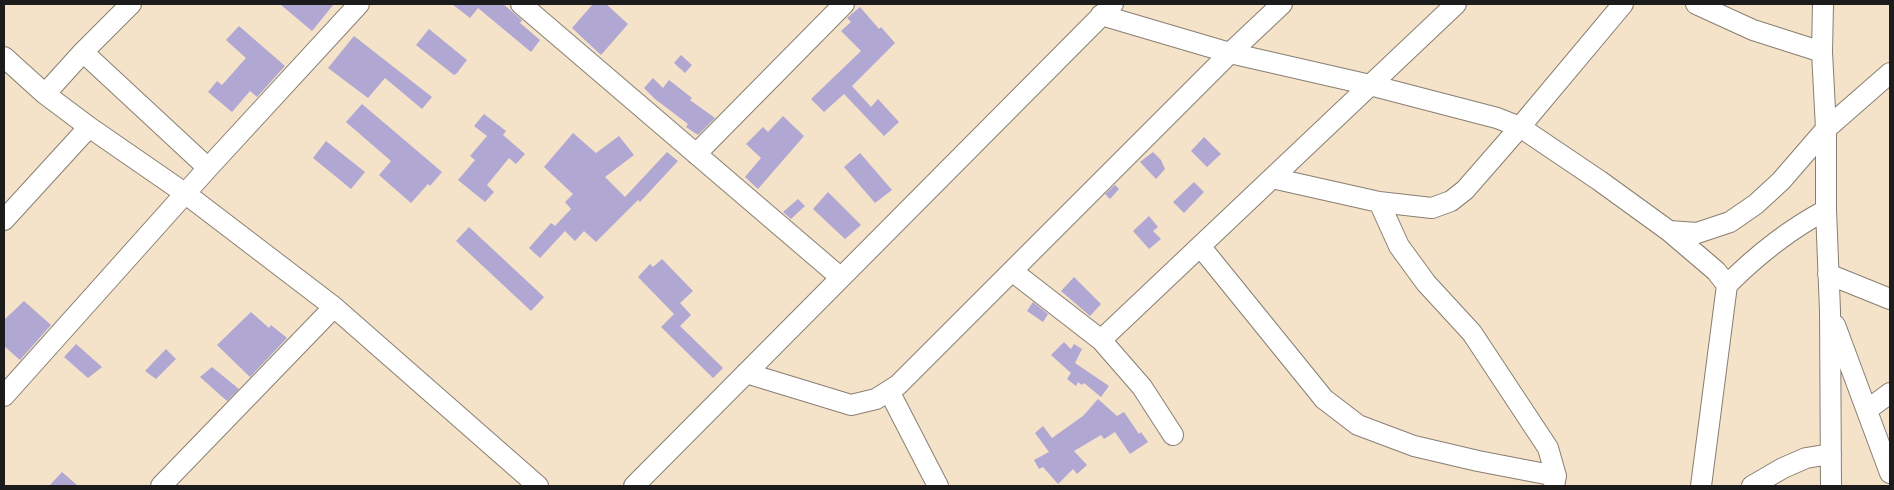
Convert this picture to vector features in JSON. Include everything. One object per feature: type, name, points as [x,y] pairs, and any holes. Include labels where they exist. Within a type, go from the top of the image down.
[{"type":"street","points":[[45,94],[83,52],[131,4]]},
{"type":"street","points":[[4,396],[208,168],[359,4]]},
{"type":"street","points":[[521,4],[840,278]]},
{"type":"street","points":[[696,154],[844,4]]},
{"type":"street","points":[[746,373],[852,405],[876,399],[898,385],[1230,53],[1282,4]]},
{"type":"street","points":[[1101,340],[1456,4]]},
{"type":"street","points":[[1272,178],[1379,202],[1432,208],[1451,201],[1464,190],[1520,127],[1623,4]]},
{"type":"street","points":[[1696,4],[1753,30],[1822,52]]},
{"type":"street","points":[[1823,4],[1822,52],[1826,129],[1826,210],[1830,311],[1831,486]]},
{"type":"street","points":[[634,486],[1107,10],[1230,53],[1370,85],[1498,118],[1520,127],[1669,231],[1716,271],[1727,285]]},
{"type":"street","points":[[83,52],[208,168]]},
{"type":"street","points":[[4,57],[45,94],[186,194],[334,307],[538,486]]},
{"type":"street","points":[[1669,231],[1697,234],[1730,222],[1756,204],[1781,181],[1826,129],[1890,74]]},
{"type":"street","points":[[4,220],[89,127]]},
{"type":"street","points":[[1200,246],[1324,399],[1358,424],[1414,446],[1555,481],[1548,448],[1472,333],[1426,283],[1399,246],[1379,202]]},
{"type":"street","points":[[1701,486],[1727,285],[1750,262],[1774,243],[1798,225],[1826,210]]},
{"type":"street","points":[[1012,271],[1101,340],[1142,387],[1173,435]]},
{"type":"street","points":[[1828,274],[1890,299]]},
{"type":"street","points":[[161,486],[334,307]]},
{"type":"street","points":[[1830,311],[1890,472]]},
{"type":"street","points":[[889,391],[938,486]]},
{"type":"street","points":[[1867,410],[1890,393]]},
{"type":"street","points":[[1752,486],[1783,468],[1806,458],[1831,454]]},
{"type":"building","points":[[280,4],[334,4],[312,31]]},
{"type":"building","points":[[452,4],[503,4],[522,20],[520,23],[540,40],[531,52],[478,8],[470,18]]},
{"type":"building","points":[[593,4],[606,4],[628,24],[601,55],[572,28]]},
{"type":"building","points":[[860,7],[879,29],[881,27],[895,43],[852,86],[871,107],[878,99],[899,122],[884,136],[844,94],[824,112],[811,99],[861,51],[841,31],[851,22],[847,18]]},
{"type":"building","points":[[239,26],[285,66],[257,97],[250,91],[232,112],[208,92],[217,81],[222,85],[246,58],[226,40]]},
{"type":"building","points":[[429,29],[467,60],[454,75],[416,45]]},
{"type":"building","points":[[354,36],[432,97],[422,109],[385,78],[368,98],[328,68]]},
{"type":"building","points":[[681,55],[692,65],[685,73],[674,63]]},
{"type":"building","points":[[653,78],[663,88],[669,80],[692,98],[690,100],[715,118],[698,135],[686,127],[688,124],[655,99],[644,88]]},
{"type":"building","points":[[362,104],[442,172],[411,203],[379,175],[391,161],[346,122]]},
{"type":"building","points":[[484,114],[506,131],[503,135],[525,154],[516,164],[509,158],[487,185],[494,192],[485,202],[458,180],[475,160],[470,156],[487,136],[474,126]]},
{"type":"building","points":[[783,116],[804,136],[758,189],[745,177],[761,158],[746,144],[763,127],[768,132]]},
{"type":"building","points":[[573,133],[596,153],[619,136],[634,155],[605,177],[625,197],[667,152],[678,161],[640,202],[638,200],[596,242],[584,231],[575,241],[565,231],[540,258],[529,248],[551,223],[555,226],[571,209],[565,202],[573,194],[544,167]]},
{"type":"building","points":[[1204,137],[1221,154],[1207,167],[1191,151]]},
{"type":"building","points":[[326,141],[365,172],[351,189],[313,158]]},
{"type":"building","points":[[1153,152],[1161,160],[1165,169],[1156,179],[1140,162]]},
{"type":"building","points":[[860,153],[892,190],[875,203],[844,167]]},
{"type":"building","points":[[1194,182],[1204,192],[1184,213],[1173,202]]},
{"type":"building","points":[[1115,185],[1119,189],[1110,199],[1105,194]]},
{"type":"building","points":[[828,192],[861,225],[845,239],[813,209]]},
{"type":"building","points":[[798,199],[805,206],[791,219],[783,212]]},
{"type":"building","points":[[1149,216],[1158,227],[1153,231],[1161,239],[1149,249],[1133,231]]},
{"type":"building","points":[[469,227],[544,297],[531,311],[456,241]]},
{"type":"building","points":[[662,259],[693,291],[680,303],[691,315],[680,326],[723,368],[713,378],[661,327],[674,314],[638,277],[650,264],[653,267]]},
{"type":"building","points":[[1074,277],[1101,304],[1090,316],[1061,291]]},
{"type":"building","points":[[24,301],[51,325],[20,360],[4,346],[4,320]]},
{"type":"building","points":[[1033,302],[1048,314],[1043,322],[1027,311]]},
{"type":"building","points":[[251,312],[269,328],[271,325],[287,338],[250,377],[217,345]]},
{"type":"building","points":[[1064,342],[1071,349],[1074,344],[1082,349],[1075,363],[1109,386],[1101,397],[1084,383],[1082,385],[1078,382],[1076,386],[1067,379],[1071,373],[1051,355]]},
{"type":"building","points":[[76,344],[102,367],[88,378],[64,357]]},
{"type":"building","points":[[166,349],[176,359],[156,379],[145,371]]},
{"type":"building","points":[[212,367],[239,389],[227,401],[200,377]]},
{"type":"building","points":[[1098,399],[1117,416],[1124,412],[1139,434],[1141,432],[1148,442],[1130,454],[1115,432],[1104,439],[1101,435],[1074,451],[1087,465],[1077,474],[1073,469],[1058,484],[1043,467],[1039,469],[1034,460],[1049,452],[1035,433],[1043,426],[1052,438],[1083,416]]},
{"type":"building","points":[[62,472],[78,486],[49,486]]}]
